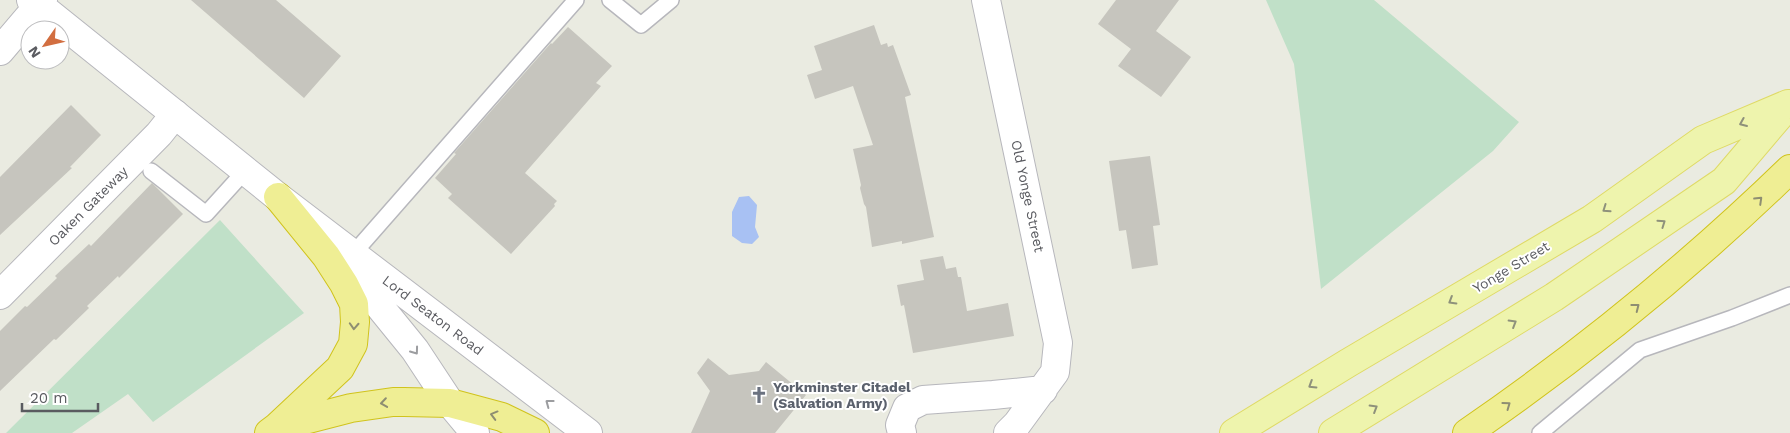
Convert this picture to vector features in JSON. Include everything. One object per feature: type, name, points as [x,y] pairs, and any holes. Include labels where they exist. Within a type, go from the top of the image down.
[{"type":"highway","points":[[1467,433],[1543,380],[1644,300],[1736,221],[1790,170]]},
{"type":"highway","points":[[273,430],[340,368],[353,344],[355,322],[354,304],[344,284],[326,256],[278,197]]},
{"type":"highway","points":[[273,430],[359,406],[393,402],[450,403],[502,417],[535,433]]},
{"type":"main road","name":"Yonge Street","points":[[1234,433],[1348,363],[1592,219],[1703,140],[1789,104]]},
{"type":"main road","name":"Yonge Street","points":[[1333,433],[1554,297],[1724,180],[1789,104]]},
{"type":"street","name":"Old Yonge Street","points":[[986,0],[1058,343],[1056,372],[1017,424],[1008,433]]},
{"type":"street","name":"Lord Seaton Road","points":[[38,2],[278,197],[588,433]]},
{"type":"street","points":[[0,51],[38,2]]},
{"type":"street","name":"Oaken Gateway","points":[[0,295],[152,141],[175,114]]},
{"type":"street","name":"Lord Seaton Road","points":[[278,197],[350,270],[415,350],[450,403],[475,433]]},
{"type":"street","points":[[902,433],[900,425],[907,408],[923,400],[1043,390]]},
{"type":"lane","points":[[353,254],[576,0]]},
{"type":"lane","points":[[610,0],[641,25],[671,0]]},
{"type":"lane","points":[[152,171],[206,214],[245,171]]},
{"type":"lane","points":[[1540,433],[1640,350],[1732,318],[1790,295]]},
{"type":"green space","points":[[1266,0],[1374,0],[1519,122],[1493,151],[1321,289],[1294,64]]},
{"type":"green space","points":[[220,220],[304,313],[153,422],[128,394],[72,433],[6,433]]},
{"type":"water","points":[[749,196],[757,205],[755,227],[759,237],[752,244],[742,243],[732,236],[732,212],[739,197]]},
{"type":"building","points":[[191,0],[276,0],[341,56],[304,98]]},
{"type":"building","points":[[1116,0],[1179,0],[1156,31],[1191,57],[1161,97],[1118,66],[1131,49],[1098,24]]},
{"type":"building","points":[[874,25],[881,45],[887,43],[888,47],[893,45],[911,95],[905,97],[934,237],[902,244],[902,241],[872,247],[866,207],[860,188],[861,185],[853,149],[873,145],[853,86],[815,99],[807,75],[822,70],[814,46]]},
{"type":"building","points":[[568,27],[612,66],[596,83],[601,86],[525,173],[557,201],[554,204],[555,206],[511,254],[448,198],[452,194],[435,178],[456,154],[454,153],[551,43]]},
{"type":"building","points":[[71,105],[101,135],[70,167],[72,168],[0,235],[0,177]]},
{"type":"building","points":[[1150,156],[1160,225],[1153,226],[1158,265],[1132,269],[1126,230],[1119,231],[1109,161]]},
{"type":"building","points":[[152,183],[183,214],[119,278],[118,276],[87,306],[89,308],[56,340],[54,339],[0,391],[0,331],[57,278],[55,276],[89,244],[91,246]]},
{"type":"building","points":[[943,256],[946,269],[956,267],[958,277],[961,277],[967,311],[1008,303],[1014,336],[913,353],[904,305],[901,306],[897,285],[924,280],[920,260]]},
{"type":"building","name":"Yorkminster Citadel (Salvation Army)","points":[[708,358],[729,375],[759,371],[766,362],[806,395],[775,433],[691,433],[710,391],[697,373]]},
{"type":"place","name":"Yorkminster Citadel (Salvation Army)","points":[[759,395]]}]
